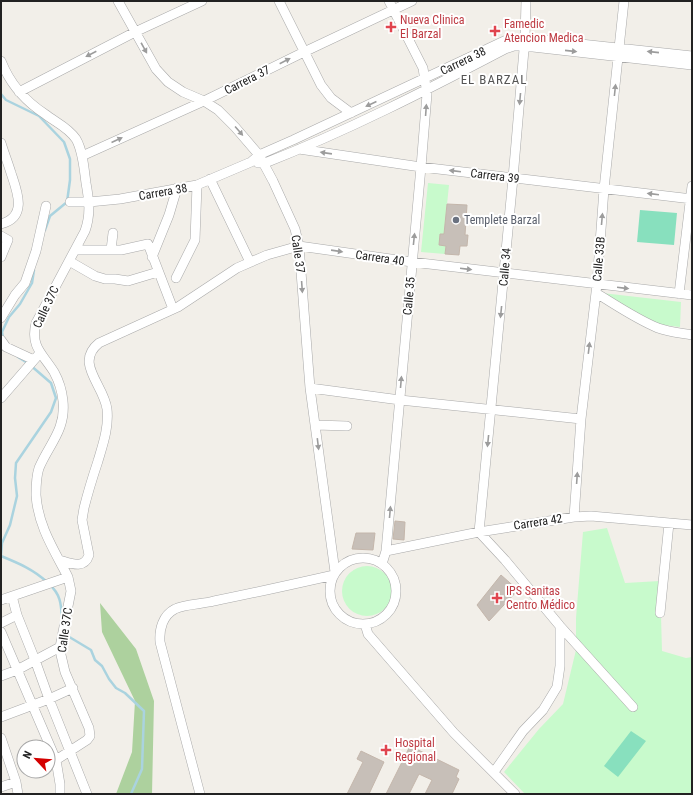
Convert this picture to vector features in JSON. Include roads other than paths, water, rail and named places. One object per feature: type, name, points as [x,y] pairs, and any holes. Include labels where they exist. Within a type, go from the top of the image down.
[{"type":"street","name":"Calle 37","points":[[118,1],[156,69],[168,82],[183,92],[204,101],[218,110],[259,154],[265,163],[295,229],[298,246],[310,388],[316,425],[334,574]]},
{"type":"street","points":[[19,92],[135,32],[202,1]]},
{"type":"street","points":[[279,1],[321,85],[337,103],[351,113]]},
{"type":"street","name":"Calle 35","points":[[382,564],[386,551],[421,167],[426,91],[423,68],[390,1]]},
{"type":"street","name":"Carrera 37","points":[[82,156],[204,101],[412,1]]},
{"type":"street","name":"Calle 34","points":[[479,532],[513,178],[525,42],[526,1]]},
{"type":"street","name":"Calle 33B","points":[[574,517],[581,419],[596,289],[604,189],[624,1]]},
{"type":"street","name":"Carrera 38","points":[[70,202],[120,199],[197,185],[251,162],[259,154],[293,140],[513,38],[525,42],[619,52],[692,56]]},
{"type":"street","name":"Carrera 38","points":[[251,162],[265,163],[298,149],[426,91],[505,49],[525,42]]},
{"type":"street","name":"Carrera 38","points":[[619,52],[692,65]]},
{"type":"street","name":"Calle 37C","points":[[1,61],[8,76],[19,92],[36,108],[70,132],[79,146],[89,202],[89,217],[87,224],[36,324],[34,338],[36,347],[35,358],[54,372],[58,379],[64,404],[59,432],[39,469],[36,489],[37,507],[42,526],[50,545],[68,577],[71,591],[60,647],[63,665],[89,728],[90,736],[87,740],[69,751]]},
{"type":"street","points":[[293,140],[298,149]]},
{"type":"street","points":[[1,143],[19,198],[18,208],[13,218],[1,224]]},
{"type":"street","name":"Carrera 39","points":[[298,149],[421,167],[691,199]]},
{"type":"street","points":[[210,180],[250,262]]},
{"type":"street","points":[[176,278],[195,240],[197,185]]},
{"type":"street","points":[[679,294],[692,186]]},
{"type":"street","points":[[152,256],[169,215],[177,188]]},
{"type":"street","points":[[1,318],[15,295],[25,283],[36,251],[46,206]]},
{"type":"street","points":[[111,250],[113,233]]},
{"type":"street","points":[[1,257],[4,238]]},
{"type":"street","points":[[74,250],[121,250],[148,244],[173,309]]},
{"type":"street","name":"Carrera 40","points":[[59,560],[79,565],[86,562],[90,555],[82,520],[108,423],[105,397],[89,366],[89,354],[92,348],[102,341],[173,309],[237,268],[250,262],[298,246],[504,273],[596,289],[692,295]]},
{"type":"street","points":[[69,261],[94,276],[104,279],[128,280],[158,272]]},
{"type":"street","points":[[596,289],[639,318],[659,328],[692,335]]},
{"type":"street","points":[[1,340],[6,346],[35,358],[1,398]]},
{"type":"street","points":[[310,388],[400,400],[581,419]]},
{"type":"street","points":[[316,425],[347,426]]},
{"type":"street","name":"Carrera 42","points":[[386,551],[479,532],[574,517],[591,516],[692,525]]},
{"type":"street","points":[[660,613],[669,522]]},
{"type":"street","points":[[479,532],[505,560],[560,626],[633,707]]},
{"type":"street","points":[[358,558],[374,559],[382,564],[390,571],[394,580],[396,597],[392,607],[385,615],[376,621],[366,624],[350,621],[337,611],[330,596],[330,585],[334,574],[340,566],[358,558]]},
{"type":"street","points":[[200,794],[160,642],[159,636],[162,623],[168,614],[181,607],[212,602],[334,574]]},
{"type":"street","points":[[1,600],[68,577]]},
{"type":"street","points":[[12,596],[17,615],[87,794]]},
{"type":"street","points":[[1,623],[17,615]]},
{"type":"street","points":[[366,624],[368,634],[454,733],[515,794]]},
{"type":"street","points":[[494,772],[523,732],[543,710],[557,687],[560,666],[560,626]]},
{"type":"street","points":[[1,632],[47,739]]},
{"type":"street","points":[[1,676],[17,670],[60,647]]},
{"type":"street","points":[[1,717],[33,706],[73,688]]},
{"type":"street","points":[[2,744],[16,782],[18,794]]},
{"type":"street","points":[[60,794],[56,760],[69,751]]},
{"type":"street","points":[[1,786],[16,782]]},
{"type":"waterway","points":[[1,94],[6,100],[39,116],[64,142],[70,159],[70,180],[67,202],[50,216],[45,230]]},
{"type":"waterway","points":[[3,338],[2,332],[9,317],[20,304],[32,283],[34,270]]},
{"type":"waterway","points":[[1,555],[2,543],[10,525],[17,496],[15,478],[16,463],[51,412],[56,398],[51,383],[29,364],[18,357]]},
{"type":"waterway","points":[[1,556],[31,570],[47,582]]},
{"type":"waterway","points":[[50,585],[54,589],[61,604],[62,618]]},
{"type":"waterway","points":[[64,633],[91,650],[95,660],[102,666],[116,688],[125,693],[144,711],[142,769],[131,794]]},
{"type":"place","name":"Nueva Clinica El Barzal","points":[[391,27]]},
{"type":"place","name":"Famedic Atencion Medica","points":[[495,31]]},
{"type":"place","name":"Templete Barzal","points":[[456,220]]},
{"type":"place","name":"IPS Sanitas Centro Médico","points":[[497,598]]},
{"type":"place","name":"Hospital Regional","points":[[386,750]]},
{"type":"district","name":"EL BARZAL","points":[[494,79]]}]
